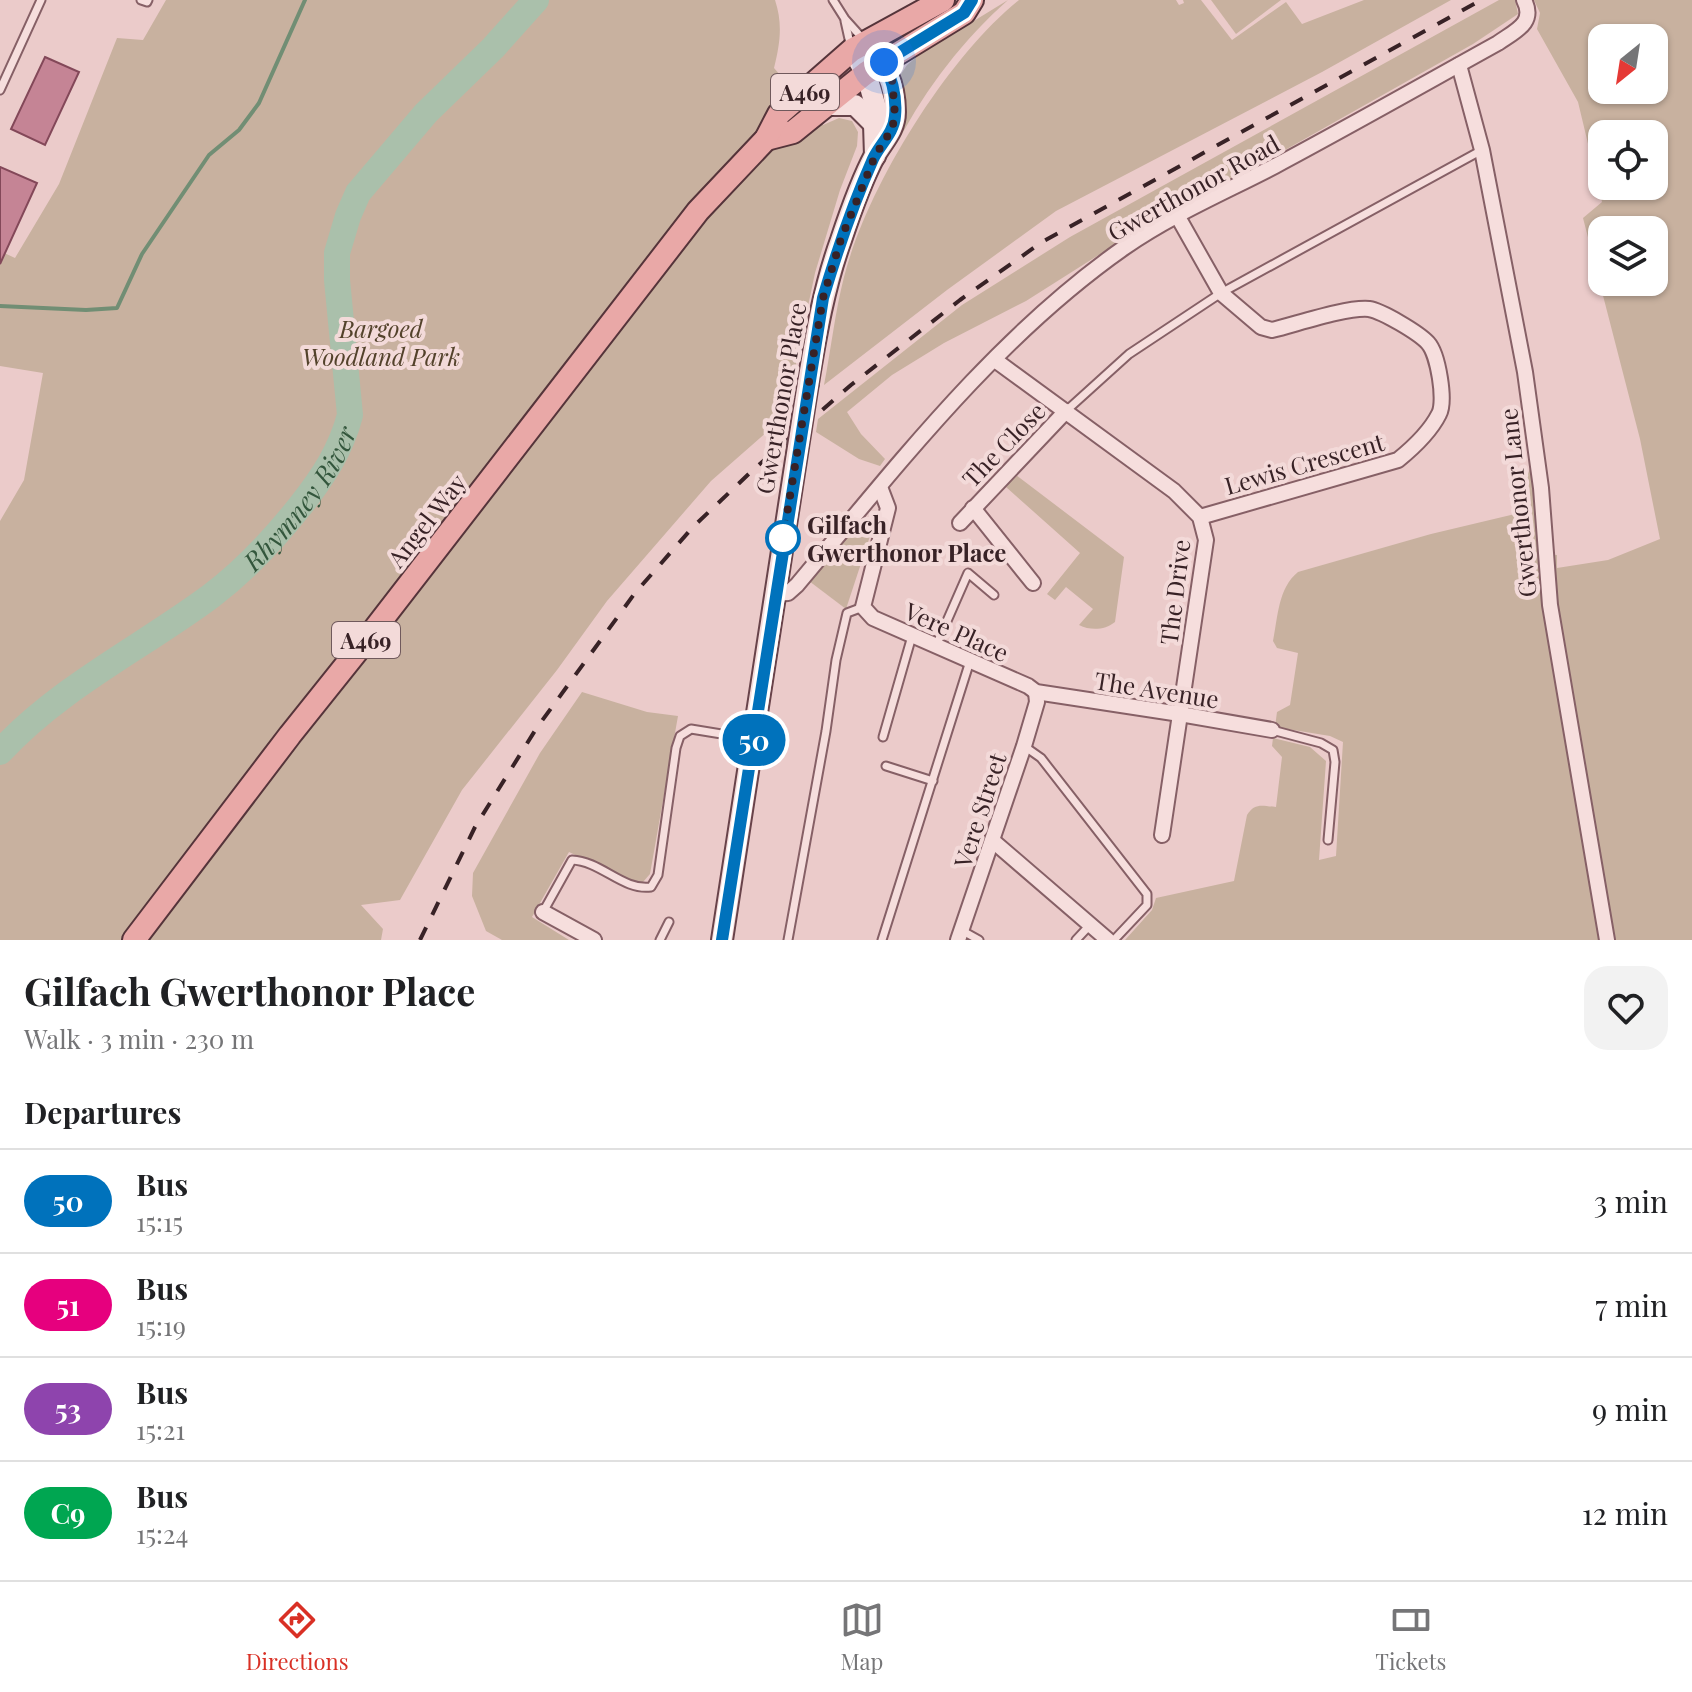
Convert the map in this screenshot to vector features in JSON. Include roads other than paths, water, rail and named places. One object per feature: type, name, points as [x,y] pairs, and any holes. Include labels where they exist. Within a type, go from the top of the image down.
[{"type":"main road","name":"A469","points":[[859,46],[943,0]]},
{"type":"main road","name":"A469","points":[[875,68],[964,13],[972,0]]},
{"type":"main road","name":"Angel Way","points":[[134,940],[698,211],[766,139],[779,114],[859,46]]},
{"type":"main road","name":"Angel Way","points":[[766,139],[793,132],[875,68]]},
{"type":"street","name":"Gwerthonor Road","points":[[775,594],[788,593],[797,585],[880,487],[995,360],[1068,290],[1127,245],[1459,65],[1523,26],[1529,10],[1524,0]]},
{"type":"street","points":[[859,46],[875,68]]},
{"type":"street","name":"Gwerthonor Lane","points":[[1459,65],[1482,150],[1525,372],[1541,488],[1550,605],[1607,940]]},
{"type":"street","name":"Gwerthonor Place","points":[[875,68],[878,115],[874,124],[875,156]]},
{"type":"street","name":"Gwerthonor Place","points":[[722,940],[823,298],[841,239],[875,156],[892,129],[895,115],[892,79],[875,68]]},
{"type":"street","points":[[827,105],[855,105],[874,124]]},
{"type":"street","name":"Lewis Crescent","points":[[1178,217],[1221,293],[1261,327],[1272,330],[1359,309],[1380,312],[1428,342],[1436,355],[1443,403],[1440,413],[1416,445],[1398,460],[1200,517]]},
{"type":"street","name":"The Drive","points":[[995,360],[1174,491],[1200,517],[1206,540],[1162,835]]},
{"type":"street","name":"The Close","points":[[960,523],[1066,411]]},
{"type":"street","points":[[863,607],[888,508],[880,487]]},
{"type":"street","name":"The Close","points":[[973,508],[1033,583]]},
{"type":"street","name":"Vere Place","points":[[863,607],[873,618],[1036,692]]},
{"type":"street","name":"The Avenue","points":[[1036,692],[1272,730]]},
{"type":"street","name":"Vere Street","points":[[959,935],[1024,746],[1037,702],[1036,692]]},
{"type":"street","points":[[993,841],[1108,940]]},
{"type":"street","points":[[543,912],[591,939]]},
{"type":"lane","points":[[0,90],[41,0]]},
{"type":"lane","points":[[141,0],[148,0]]},
{"type":"lane","points":[[833,0],[859,46]]},
{"type":"lane","points":[[845,19],[859,46]]},
{"type":"lane","points":[[0,67],[9,71]]},
{"type":"lane","points":[[1066,411],[1129,354],[1221,293],[1482,150]]},
{"type":"lane","points":[[936,646],[968,573],[994,595]]},
{"type":"lane","points":[[788,940],[836,660],[847,613],[863,607]]},
{"type":"lane","points":[[883,737],[912,636]]},
{"type":"lane","points":[[882,940],[970,661]]},
{"type":"lane","points":[[543,912],[572,860],[584,860],[640,889],[651,887],[658,875],[680,736],[691,729],[754,740]]},
{"type":"lane","points":[[1272,730],[1321,743],[1333,750],[1335,762],[1328,840]]},
{"type":"lane","points":[[1024,746],[1041,758],[1147,894],[1147,905],[1114,940]]},
{"type":"lane","points":[[886,766],[933,781]]},
{"type":"lane","points":[[660,940],[669,922]]},
{"type":"lane","points":[[1076,940],[1090,925]]},
{"type":"lane","points":[[959,935],[979,940]]},
{"type":"waterway","points":[[0,306],[86,310],[117,308],[142,254],[209,155],[239,130],[259,103],[305,0]]},
{"type":"waterway","name":"Rhymney River","points":[[0,752],[48,708],[223,586],[270,542],[317,484],[336,451],[350,415],[337,253],[358,193],[426,113],[493,48],[536,0]]},
{"type":"railway","points":[[420,940],[475,827],[536,729],[635,593],[693,527],[754,469],[851,385],[960,300],[1042,242],[1481,0]]},
{"type":"place","name":"Gilfach Gwerthonor Place","points":[[783,538]]},
{"type":"park label","name":"Bargoed Woodland Park","points":[[381,342]]}]
